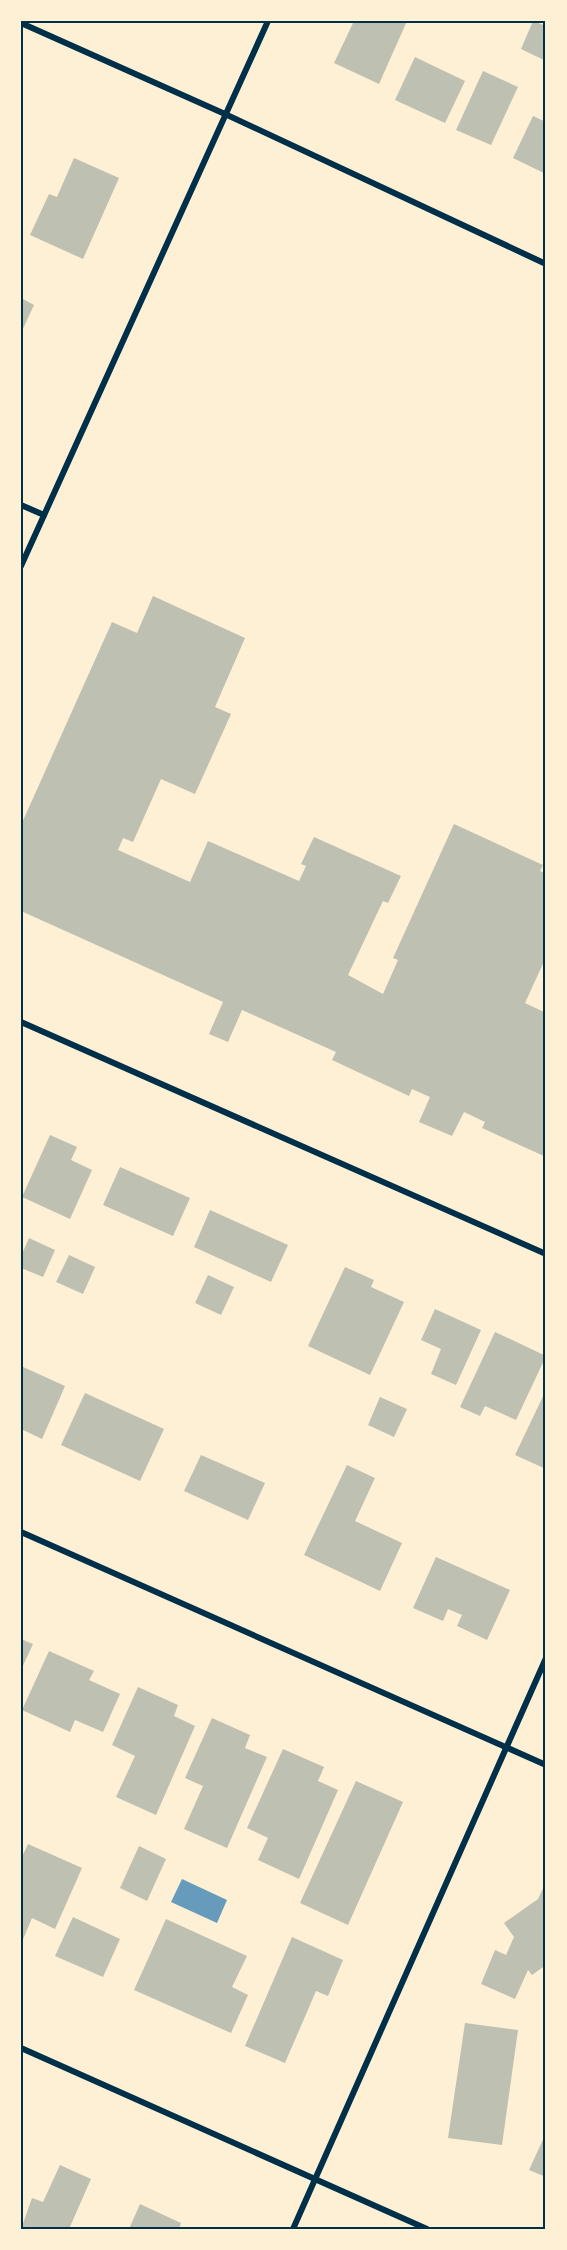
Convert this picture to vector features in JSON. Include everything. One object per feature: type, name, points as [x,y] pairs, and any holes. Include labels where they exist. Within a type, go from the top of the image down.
[{"type":"street","points":[[21,566],[268,21]]},
{"type":"street","points":[[21,23],[225,114],[546,264]]},
{"type":"street","points":[[21,505],[44,515]]},
{"type":"street","points":[[21,1022],[546,1254]]},
{"type":"street","points":[[21,1532],[546,1765]]},
{"type":"street","points":[[293,2229],[546,1658]]},
{"type":"street","points":[[21,2048],[427,2229]]},
{"type":"water","points":[[182,1879],[227,1900],[217,1923],[171,1902]]},
{"type":"building","points":[[354,21],[407,21],[379,84],[334,63]]},
{"type":"building","points":[[533,21],[546,26],[546,61],[521,49]]},
{"type":"building","points":[[415,57],[465,81],[445,123],[395,100]]},
{"type":"building","points":[[483,71],[518,87],[491,145],[456,130]]},
{"type":"building","points":[[533,116],[546,122],[546,174],[513,158]]},
{"type":"building","points":[[74,158],[119,178],[83,259],[30,235],[49,194],[57,197]]},
{"type":"building","points":[[21,298],[34,305],[21,333]]},
{"type":"building","points":[[153,596],[245,638],[215,707],[231,714],[195,794],[161,779],[133,842],[123,838],[118,850],[190,882],[208,841],[299,881],[306,866],[301,864],[314,837],[401,876],[388,903],[383,901],[348,975],[383,994],[398,960],[393,958],[454,824],[543,865],[540,871],[546,874],[546,957],[525,1003],[546,1013],[546,1157],[482,1128],[485,1122],[464,1112],[452,1136],[419,1122],[430,1097],[412,1089],[409,1096],[332,1060],[336,1052],[242,1010],[228,1042],[209,1034],[223,1002],[21,911],[21,825],[112,622],[137,633]]},
{"type":"building","points":[[50,1135],[77,1147],[71,1160],[92,1170],[70,1219],[22,1197]]},
{"type":"building","points":[[120,1167],[190,1198],[173,1236],[103,1205]]},
{"type":"building","points":[[210,1210],[288,1245],[271,1282],[194,1247]]},
{"type":"building","points":[[29,1238],[55,1250],[43,1277],[21,1268],[21,1256]]},
{"type":"building","points":[[69,1255],[95,1267],[83,1294],[56,1282]]},
{"type":"building","points":[[345,1267],[374,1280],[371,1287],[404,1302],[370,1375],[308,1346]]},
{"type":"building","points":[[208,1275],[234,1287],[221,1315],[195,1303]]},
{"type":"building","points":[[435,1309],[481,1330],[456,1385],[431,1374],[441,1349],[421,1340]]},
{"type":"building","points":[[495,1332],[546,1356],[516,1420],[485,1406],[480,1416],[460,1407]]},
{"type":"building","points":[[21,1366],[65,1386],[42,1439],[21,1429]]},
{"type":"building","points":[[546,1390],[546,1469],[515,1455]]},
{"type":"building","points":[[85,1393],[164,1429],[140,1481],[61,1445]]},
{"type":"building","points":[[380,1397],[407,1409],[394,1437],[368,1425]]},
{"type":"building","points":[[201,1455],[265,1483],[248,1520],[184,1491]]},
{"type":"building","points":[[347,1465],[375,1478],[355,1521],[402,1543],[380,1591],[304,1555]]},
{"type":"building","points":[[436,1557],[510,1590],[487,1640],[457,1626],[462,1615],[448,1609],[443,1621],[413,1608]]},
{"type":"building","points":[[21,1639],[33,1644],[21,1670]]},
{"type":"building","points":[[49,1651],[94,1671],[89,1680],[120,1694],[103,1732],[75,1720],[70,1732],[22,1710]]},
{"type":"building","points":[[138,1687],[178,1705],[174,1716],[195,1726],[156,1815],[116,1797],[135,1756],[112,1745]]},
{"type":"building","points":[[212,1718],[250,1735],[245,1748],[267,1757],[227,1848],[184,1829],[203,1786],[185,1778]]},
{"type":"building","points":[[283,1749],[324,1767],[318,1781],[338,1790],[299,1879],[258,1860],[268,1838],[247,1828]]},
{"type":"building","points":[[356,1781],[403,1802],[348,1925],[300,1903]]},
{"type":"building","points":[[28,1844],[82,1868],[55,1929],[32,1918],[21,1944],[21,1859]]},
{"type":"building","points":[[139,1846],[166,1859],[147,1901],[120,1888]]},
{"type":"building","points":[[546,1882],[546,1965],[532,1975],[528,1970],[515,1999],[481,1984],[495,1950],[506,1955],[514,1937],[504,1923],[538,1899]]},
{"type":"building","points":[[73,1917],[120,1939],[103,1977],[55,1956]]},
{"type":"building","points":[[166,1919],[247,1956],[232,1987],[248,1995],[231,2033],[134,1990]]},
{"type":"building","points":[[292,1937],[343,1960],[328,1996],[316,1991],[285,2063],[245,2046]]},
{"type":"building","points":[[465,2023],[518,2030],[502,2145],[448,2138]]},
{"type":"building","points":[[546,2133],[546,2177],[529,2170]]},
{"type":"building","points":[[60,2165],[91,2179],[69,2229],[21,2229],[32,2198],[43,2202]]},
{"type":"building","points":[[140,2204],[181,2223],[179,2229],[129,2229]]}]
